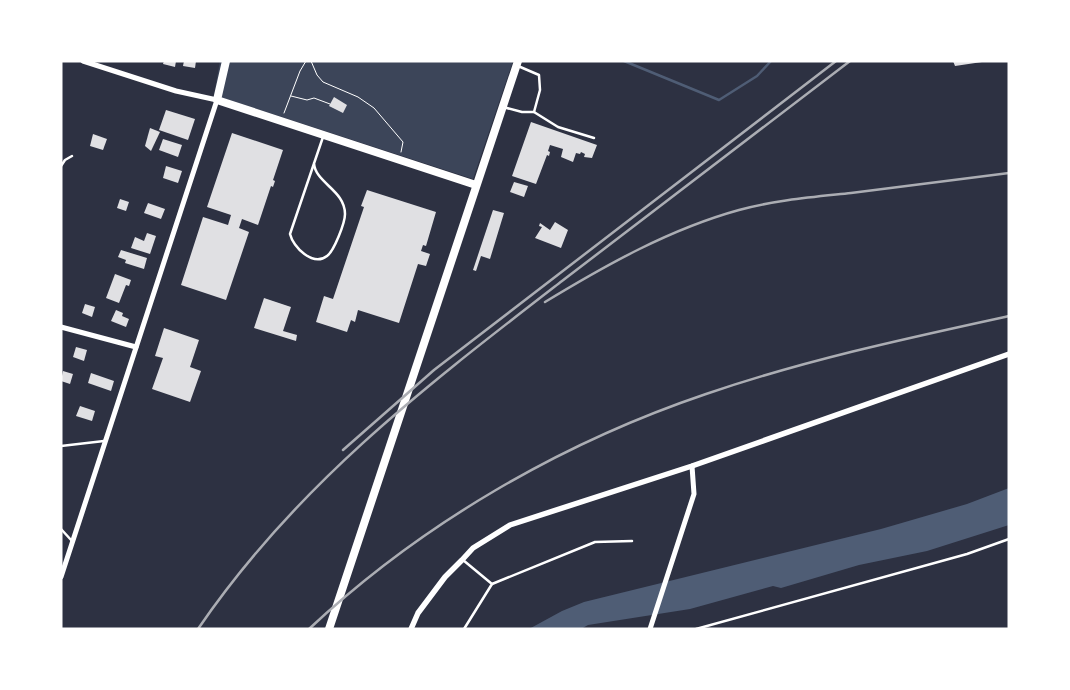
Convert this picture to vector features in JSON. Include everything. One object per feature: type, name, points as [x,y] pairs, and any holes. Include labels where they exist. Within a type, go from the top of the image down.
[{"type":"main road","points":[[226,61],[217,100],[476,185]]},
{"type":"main road","points":[[329,629],[517,63]]},
{"type":"street","points":[[61,577],[217,100],[176,91],[94,63],[82,61]]},
{"type":"street","points":[[61,327],[136,347]]},
{"type":"street","points":[[410,629],[424,606],[473,548],[510,525],[692,466],[1009,354]]},
{"type":"street","points":[[650,629],[694,494],[692,466]]},
{"type":"lane","points":[[517,63],[539,75],[540,90],[534,112]]},
{"type":"lane","points":[[502,107],[522,112],[534,112],[558,127],[594,138]]},
{"type":"lane","points":[[314,162],[317,173],[336,192],[343,203],[345,215],[333,250],[326,258],[317,259],[299,252],[292,242],[290,234],[314,162],[324,135]]},
{"type":"lane","points":[[61,166],[65,160],[72,156]]},
{"type":"lane","points":[[61,446],[106,440]]},
{"type":"lane","points":[[61,529],[73,542]]},
{"type":"lane","points":[[696,629],[902,572],[1009,539]]},
{"type":"lane","points":[[464,629],[492,584],[595,542],[632,541]]},
{"type":"lane","points":[[462,560],[492,584]]},
{"type":"path","points":[[280,121],[300,70],[306,61]]},
{"type":"path","points":[[312,61],[317,75],[323,82],[358,97],[374,108],[383,121],[396,132],[403,142],[398,160]]},
{"type":"path","points":[[290,96],[308,100],[314,98],[330,104]]},
{"type":"shaded area","points":[[220,61],[513,61],[473,179],[214,95]]},
{"type":"shaded area","points":[[1009,488],[1009,525],[927,551],[859,565],[781,588],[773,586],[690,609],[588,625],[581,629],[529,629],[562,611],[584,602],[881,529],[967,504]]},
{"type":"building","points":[[164,61],[176,61],[175,67],[163,64]]},
{"type":"building","points":[[184,61],[196,61],[195,68],[183,66]]},
{"type":"building","points":[[953,61],[982,61],[982,62],[955,66]]},
{"type":"building","points":[[334,97],[347,105],[343,113],[329,106]]},
{"type":"building","points":[[166,110],[195,119],[188,140],[159,130]]},
{"type":"building","points":[[531,122],[597,145],[592,158],[584,157],[585,154],[581,152],[580,154],[576,153],[573,162],[561,157],[563,149],[550,145],[549,156],[547,155],[536,184],[512,176]]},
{"type":"building","points":[[150,128],[160,132],[151,151],[145,146]]},
{"type":"building","points":[[232,133],[283,150],[273,180],[275,181],[273,187],[271,186],[258,225],[242,219],[239,228],[249,232],[226,300],[181,285],[203,217],[228,225],[231,215],[207,207]]},
{"type":"building","points":[[93,134],[107,139],[103,150],[90,146]]},
{"type":"building","points":[[163,139],[182,145],[178,157],[159,150]]},
{"type":"building","points":[[166,166],[182,171],[178,183],[163,178]]},
{"type":"building","points":[[514,182],[528,186],[524,197],[510,192]]},
{"type":"building","points":[[367,190],[436,212],[426,246],[423,245],[421,251],[430,254],[426,266],[418,264],[399,323],[358,310],[355,322],[351,320],[347,332],[316,322],[324,296],[333,299],[364,207],[361,206]]},
{"type":"building","points":[[120,199],[129,202],[126,211],[117,208]]},
{"type":"building","points":[[148,203],[165,209],[161,219],[144,213]]},
{"type":"building","points":[[493,210],[504,213],[490,259],[481,256],[476,271],[473,270]]},
{"type":"building","points":[[555,222],[568,230],[561,248],[535,238],[542,227],[539,226],[540,223],[550,230]]},
{"type":"building","points":[[147,233],[156,236],[150,254],[131,248],[135,237],[144,241]]},
{"type":"building","points":[[121,250],[147,258],[144,269],[125,263],[126,260],[118,257]]},
{"type":"building","points":[[115,274],[131,280],[129,286],[126,285],[119,303],[106,298]]},
{"type":"building","points":[[264,298],[291,307],[283,331],[297,335],[296,341],[254,328]]},
{"type":"building","points":[[85,304],[95,307],[92,317],[82,313]]},
{"type":"building","points":[[116,310],[123,313],[122,316],[129,319],[126,327],[111,321]]},
{"type":"building","points":[[164,328],[199,340],[190,367],[201,371],[190,402],[152,389],[163,358],[155,356]]},
{"type":"building","points":[[76,347],[87,350],[84,361],[73,357]]},
{"type":"building","points":[[63,371],[73,374],[70,384],[61,381]]},
{"type":"building","points":[[91,373],[114,381],[111,391],[88,383]]},
{"type":"building","points":[[80,406],[95,411],[92,421],[76,416]]},
{"type":"waterway","points":[[624,61],[719,100],[757,76],[771,61]]},
{"type":"railway","points":[[343,450],[434,370],[836,61]]},
{"type":"railway","points":[[198,629],[236,577],[277,529],[320,483],[413,399],[511,320],[850,61]]},
{"type":"railway","points":[[545,302],[639,249],[688,227],[739,210],[795,199],[1009,173]]},
{"type":"railway","points":[[309,629],[352,591],[446,521],[495,490],[546,462],[599,437],[652,414],[743,382],[895,341],[1009,316]]}]
